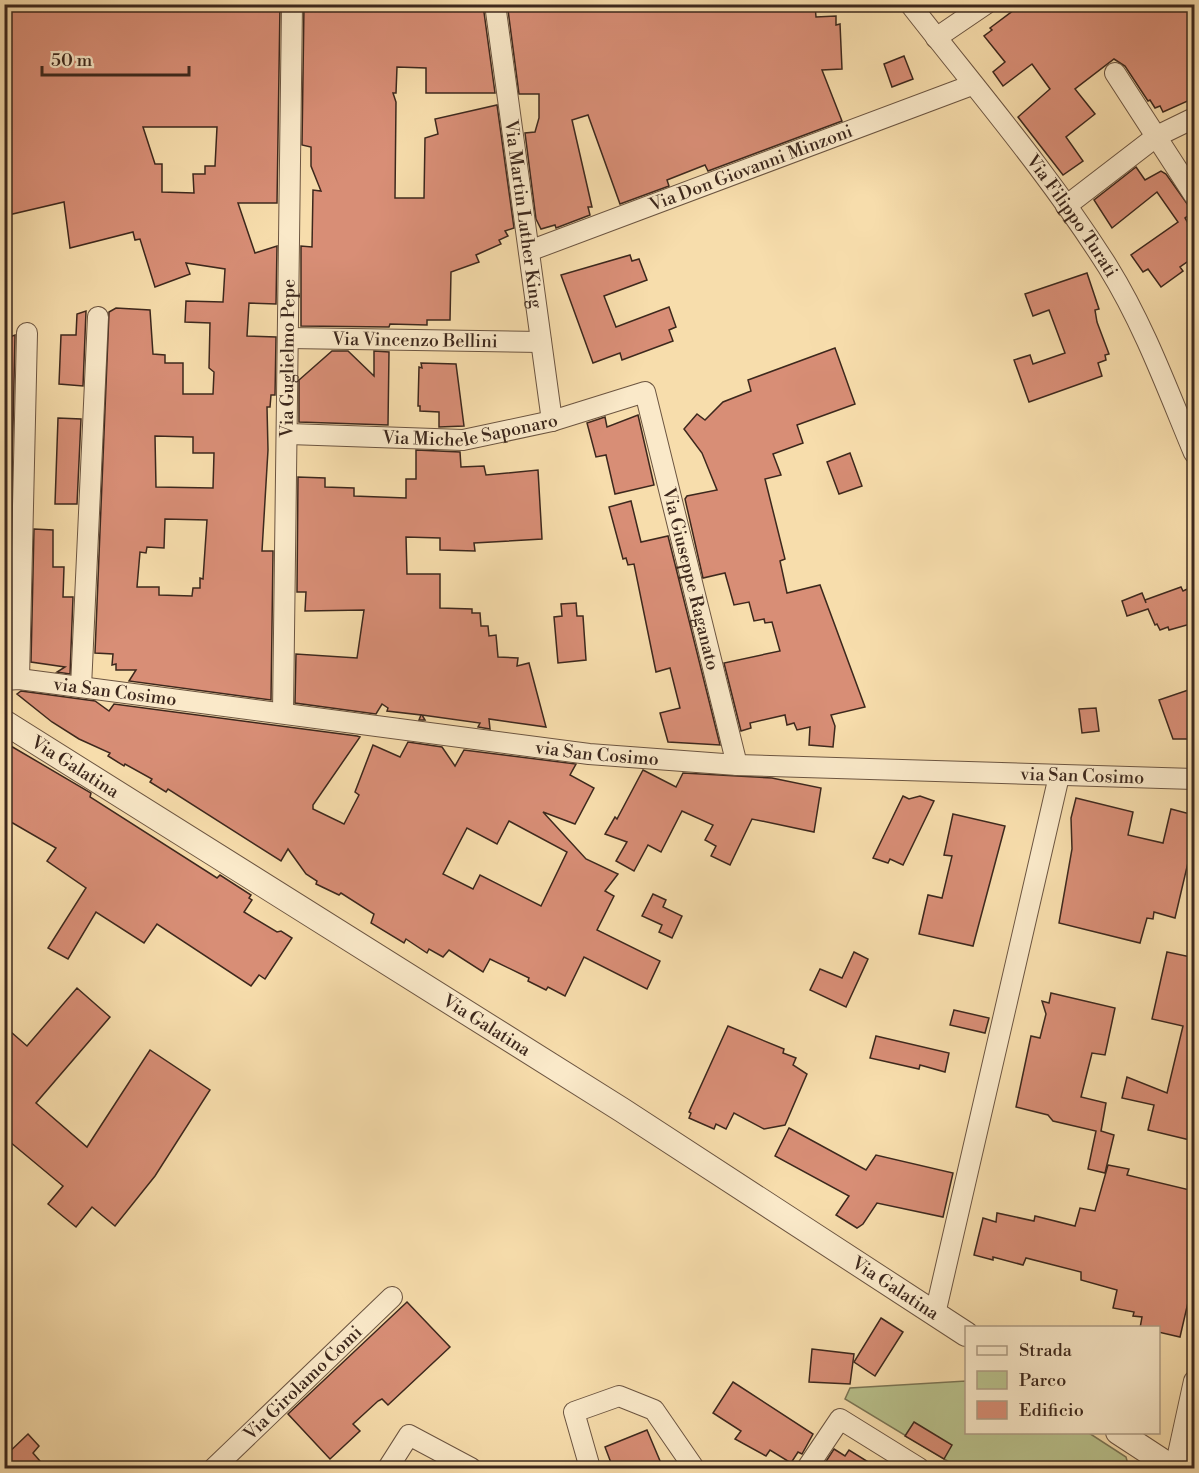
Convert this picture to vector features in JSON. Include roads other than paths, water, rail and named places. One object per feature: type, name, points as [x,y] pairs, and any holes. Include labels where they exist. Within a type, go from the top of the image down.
[{"type":"street","name":"Via Guglielmo Pepe","points":[[283,712],[289,434],[292,4]]},
{"type":"street","name":"Via Martin Luther King","points":[[495,4],[552,422]]},
{"type":"street","name":"Via Filippo Turati","points":[[910,4],[1066,206],[1108,267],[1136,317],[1194,453]]},
{"type":"street","points":[[936,38],[986,4]]},
{"type":"street","points":[[1115,74],[1194,195]]},
{"type":"street","name":"Via Don Giovanni Minzoni","points":[[529,251],[972,85]]},
{"type":"street","points":[[1066,206],[1156,136],[1194,118]]},
{"type":"street","points":[[81,687],[98,317]]},
{"type":"street","points":[[12,680],[27,333]]},
{"type":"street","name":"Via Vincenzo Bellini","points":[[289,338],[541,342]]},
{"type":"street","name":"Via Michele Saponaro","points":[[289,434],[463,440],[552,422],[645,392]]},
{"type":"street","name":"Via Giuseppe Raganato","points":[[645,392],[737,765]]},
{"type":"street","name":"via San Cosimo","points":[[12,680],[283,712],[589,754],[737,765],[1194,779]]},
{"type":"street","name":"Via Galatina","points":[[5,723],[612,1104],[965,1333]]},
{"type":"street","points":[[935,1314],[1059,776]]},
{"type":"street","name":"Via Girolamo Comi","points":[[214,1468],[392,1297]]},
{"type":"street","points":[[1121,1434],[1164,1466],[1194,1381]]},
{"type":"street","points":[[590,1468],[574,1412],[619,1396],[654,1410],[694,1468]]},
{"type":"street","points":[[807,1468],[840,1419],[919,1468]]},
{"type":"street","points":[[388,1468],[409,1435],[471,1468]]}]
